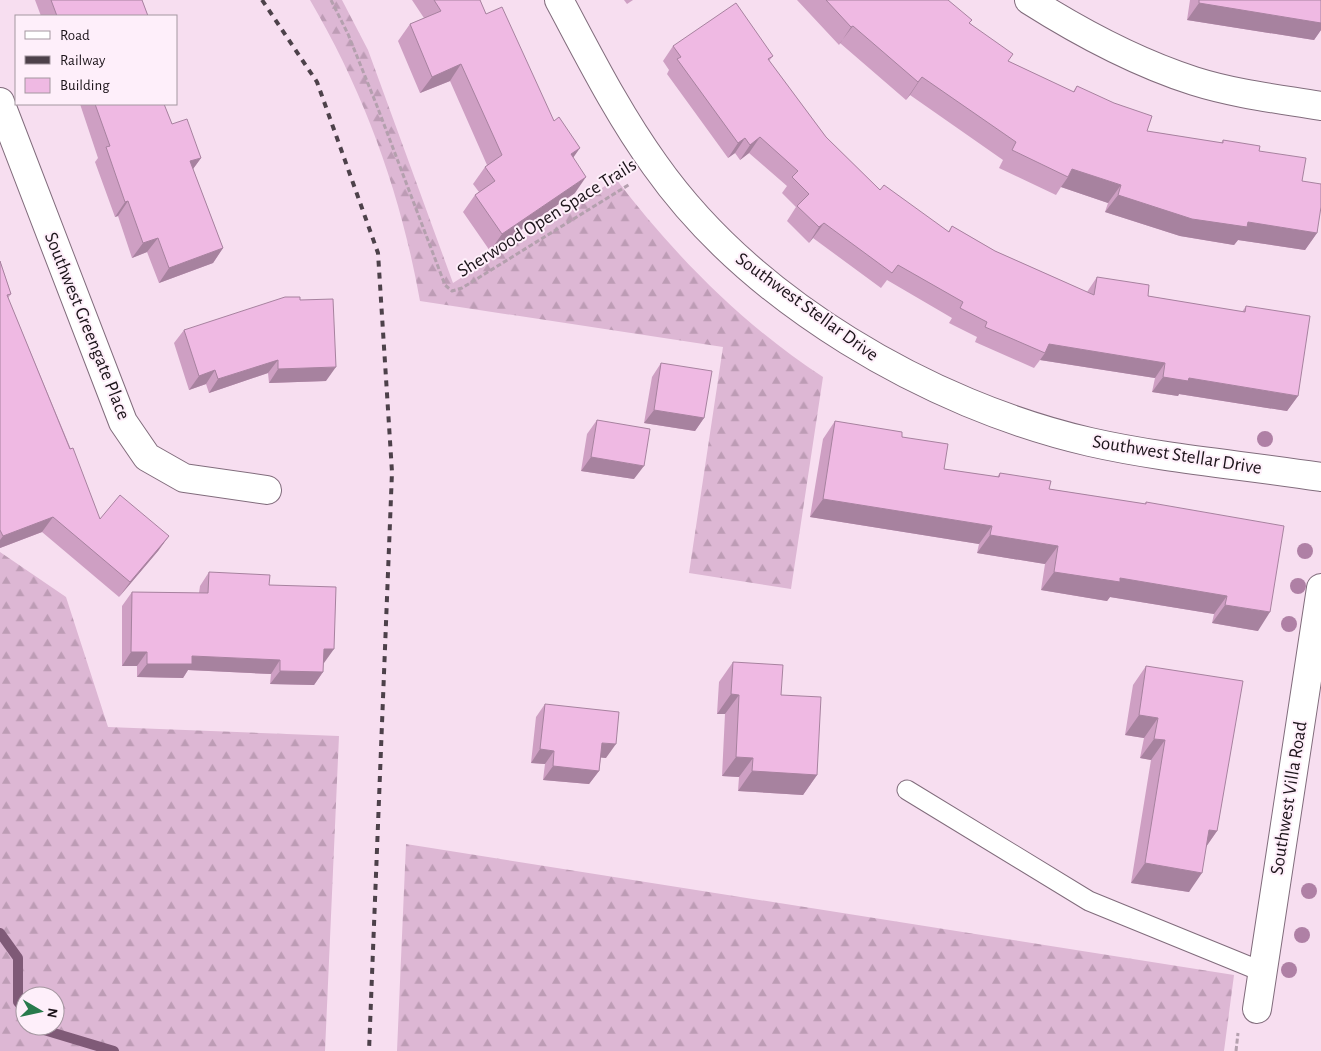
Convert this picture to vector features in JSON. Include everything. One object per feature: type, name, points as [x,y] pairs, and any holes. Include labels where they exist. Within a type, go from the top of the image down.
[{"type":"street","name":"Southwest Stellar Drive","points":[[559,0],[608,90],[655,167],[731,253],[763,280],[865,352],[912,377],[979,406],[1057,434],[1140,452],[1321,477]]},
{"type":"street","points":[[1029,0],[1092,39],[1194,81],[1248,94],[1321,106]]},
{"type":"street","name":"Southwest Greengate Place","points":[[0,102],[123,422],[147,457],[184,478],[267,490]]},
{"type":"street","name":"Southwest Villa Road","points":[[1257,1009],[1321,588]]},
{"type":"lane","points":[[907,790],[1089,901],[1262,972]]},
{"type":"path","name":"Sherwood Open Space Trails","points":[[331,0],[348,34],[370,88],[445,285],[452,291],[462,288],[655,167]]},
{"type":"green space","points":[[310,0],[342,0],[368,50],[453,283],[616,179],[662,235],[711,287],[765,335],[823,377],[791,589],[689,573],[723,347],[420,301],[403,222],[378,146],[348,72]]},
{"type":"green space","points":[[0,552],[66,597],[108,727],[339,736],[325,1051],[0,1051]]},
{"type":"green space","points":[[406,844],[1234,975],[1224,1051],[397,1051]]},
{"type":"building","points":[[51,0],[142,0],[148,15],[57,15]]},
{"type":"building","points":[[434,0],[480,0],[486,14],[502,7],[554,121],[559,117],[580,148],[571,154],[586,177],[502,234],[475,195],[495,181],[485,167],[502,155],[461,64],[432,77],[410,24],[441,11]]},
{"type":"building","points":[[826,0],[948,0],[972,20],[969,23],[1013,54],[1008,61],[1074,92],[1077,86],[1114,103],[1152,116],[1147,131],[1223,143],[1223,140],[1260,146],[1259,151],[1306,158],[1302,181],[1321,184],[1321,207],[1317,233],[1248,222],[1247,227],[1192,219],[1118,195],[1121,185],[1072,169],[1068,177],[1012,150],[1016,142],[922,77],[918,82],[853,26],[851,27]]},
{"type":"building","points":[[1199,0],[1321,0],[1321,23],[1199,3]]},
{"type":"building","points":[[736,3],[773,56],[768,59],[826,137],[880,190],[884,185],[949,232],[952,226],[995,251],[1094,295],[1097,277],[1149,285],[1148,296],[1245,312],[1246,306],[1310,316],[1298,396],[1189,378],[1188,381],[1163,377],[1165,363],[1049,344],[1045,353],[985,327],[987,322],[960,308],[963,302],[898,265],[892,273],[824,223],[819,227],[797,206],[809,194],[792,177],[798,171],[760,137],[750,145],[745,138],[738,143],[677,59],[681,57],[673,46]]},
{"type":"building","points":[[95,105],[164,105],[172,124],[187,119],[201,158],[190,161],[223,248],[169,268],[158,238],[143,243],[128,201],[125,202],[106,147],[110,146]]},
{"type":"building","points":[[0,261],[11,294],[7,295],[70,449],[73,448],[100,519],[120,495],[169,536],[130,582],[53,517],[3,536],[0,530]]},
{"type":"building","points":[[285,297],[300,297],[300,300],[333,299],[336,367],[278,369],[278,360],[218,379],[215,370],[199,376],[184,330]]},
{"type":"building","points":[[661,363],[712,371],[704,418],[654,410]]},
{"type":"building","points":[[597,420],[650,429],[644,466],[591,457]]},
{"type":"building","points":[[835,421],[902,432],[902,437],[948,444],[944,469],[999,477],[1000,473],[1051,481],[1049,489],[1146,504],[1146,502],[1284,526],[1270,612],[1225,605],[1227,596],[1120,578],[1120,582],[1054,572],[1058,546],[990,535],[992,526],[823,499]]},
{"type":"building","points":[[209,572],[270,575],[269,585],[336,587],[334,649],[324,649],[323,672],[280,671],[280,660],[192,656],[192,664],[147,664],[147,652],[131,652],[132,592],[208,593]]},
{"type":"building","points":[[733,662],[783,665],[781,695],[821,697],[817,775],[752,771],[753,758],[736,757],[739,695],[731,694]]},
{"type":"building","points":[[1146,666],[1243,681],[1217,831],[1209,830],[1202,873],[1145,863],[1165,740],[1154,739],[1158,718],[1139,715]]},
{"type":"building","points":[[545,704],[619,712],[616,744],[602,743],[599,771],[553,766],[554,751],[540,749]]},
{"type":"waterway","points":[[0,933],[18,958],[18,986]]},
{"type":"waterway","points":[[64,1036],[114,1051]]},
{"type":"railway","points":[[262,0],[317,82],[378,253],[392,472],[369,1051]]}]
